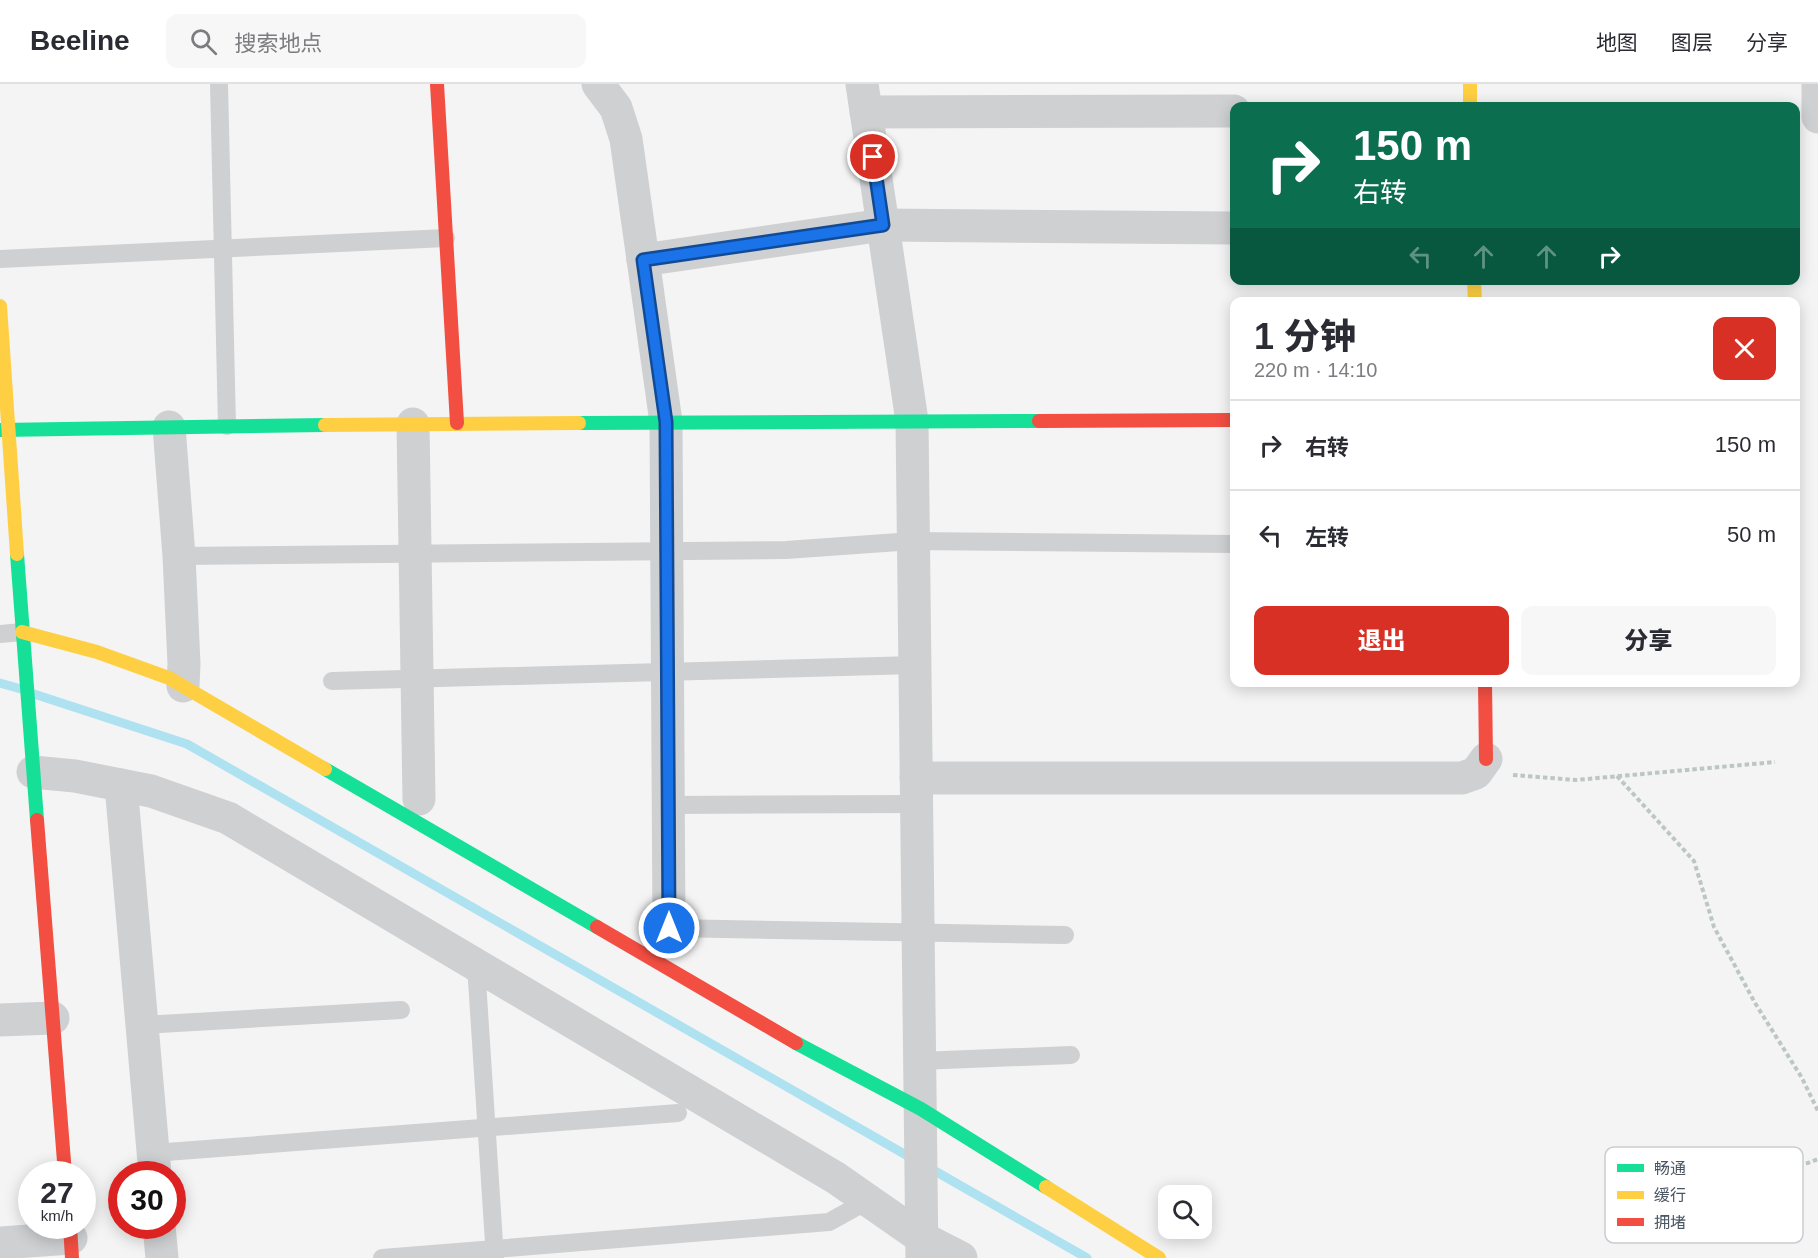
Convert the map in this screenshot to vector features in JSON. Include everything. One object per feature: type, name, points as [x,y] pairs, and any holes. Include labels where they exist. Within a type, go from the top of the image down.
[{"type":"street","points":[[437,84],[457,423]]},
{"type":"street","points":[[598,84],[616,108],[626,139],[666,422],[669,928]]},
{"type":"street","points":[[1470,84],[1470,102]]},
{"type":"street","points":[[1818,84],[1818,117]]},
{"type":"street","points":[[922,1236],[912,421],[864,98],[1230,111]]},
{"type":"street","points":[[643,260],[883,225],[1230,228]]},
{"type":"street","points":[[0,306],[4,430],[23,637],[64,1161]]},
{"type":"street","points":[[4,430],[457,423],[1230,420]]},
{"type":"street","points":[[413,424],[419,799]]},
{"type":"street","points":[[169,427],[184,664],[183,686]]},
{"type":"street","points":[[23,637],[56,639],[124,660],[170,678],[921,1116],[1159,1258]]},
{"type":"street","points":[[917,791],[1462,778],[1476,773],[1486,759],[1485,687]]},
{"type":"street","points":[[33,772],[75,776],[151,791],[228,818],[836,1178],[922,1236],[960,1258]]},
{"type":"street","points":[[121,785],[154,1161]]},
{"type":"street","points":[[0,1020],[53,1018]]},
{"type":"street","points":[[160,1239],[162,1258]]},
{"type":"street","points":[[0,1243],[71,1241]]},
{"type":"lane","points":[[219,84],[227,426]]},
{"type":"lane","points":[[0,259],[446,238]]},
{"type":"lane","points":[[178,556],[786,550],[913,541],[1230,544]]},
{"type":"lane","points":[[0,634],[23,637]]},
{"type":"lane","points":[[332,681],[915,665]]},
{"type":"lane","points":[[668,805],[917,791]]},
{"type":"lane","points":[[669,928],[1065,935]]},
{"type":"lane","points":[[476,965],[495,1253]]},
{"type":"lane","points":[[142,1025],[401,1010]]},
{"type":"lane","points":[[920,1061],[1071,1056]]},
{"type":"lane","points":[[181,1161],[487,1127],[678,1113]]},
{"type":"lane","points":[[382,1258],[495,1253],[829,1222],[869,1200]]},
{"type":"path","points":[[1486,759],[1516,776],[1576,780],[1775,762]]},
{"type":"path","points":[[1617,776],[1695,861],[1714,927],[1755,1003],[1802,1078],[1818,1111]]},
{"type":"path","points":[[1803,1164],[1818,1159]]},
{"type":"waterway","points":[[0,683],[21,689]]},
{"type":"waterway","points":[[34,694],[187,744],[913,1159]]},
{"type":"waterway","points":[[928,1167],[1087,1258]]},
{"type":"traffic: fast","points":[[579,423],[1039,421]]},
{"type":"traffic: fast","points":[[0,430],[325,425]]},
{"type":"traffic: fast","points":[[17,554],[37,820]]},
{"type":"traffic: fast","points":[[325,769],[597,927]]},
{"type":"traffic: fast","points":[[796,1043],[921,1109],[1046,1187]]},
{"type":"traffic: slow","points":[[1470,84],[1470,102]]},
{"type":"traffic: slow","points":[[1474,285],[1475,297]]},
{"type":"traffic: slow","points":[[0,306],[17,554]]},
{"type":"traffic: slow","points":[[325,425],[579,423]]},
{"type":"traffic: slow","points":[[22,632],[97,652],[169,678],[325,769]]},
{"type":"traffic: slow","points":[[1046,1187],[1159,1258]]},
{"type":"traffic: jam","points":[[437,84],[457,423]]},
{"type":"traffic: jam","points":[[1039,421],[1230,420]]},
{"type":"traffic: jam","points":[[1485,687],[1486,759]]},
{"type":"traffic: jam","points":[[37,820],[64,1161]]},
{"type":"traffic: jam","points":[[597,927],[796,1043]]},
{"type":"traffic: jam","points":[[71,1239],[72,1258]]},
{"type":"route","points":[[669,928],[666,422],[643,260],[883,225],[873,157]]}]
